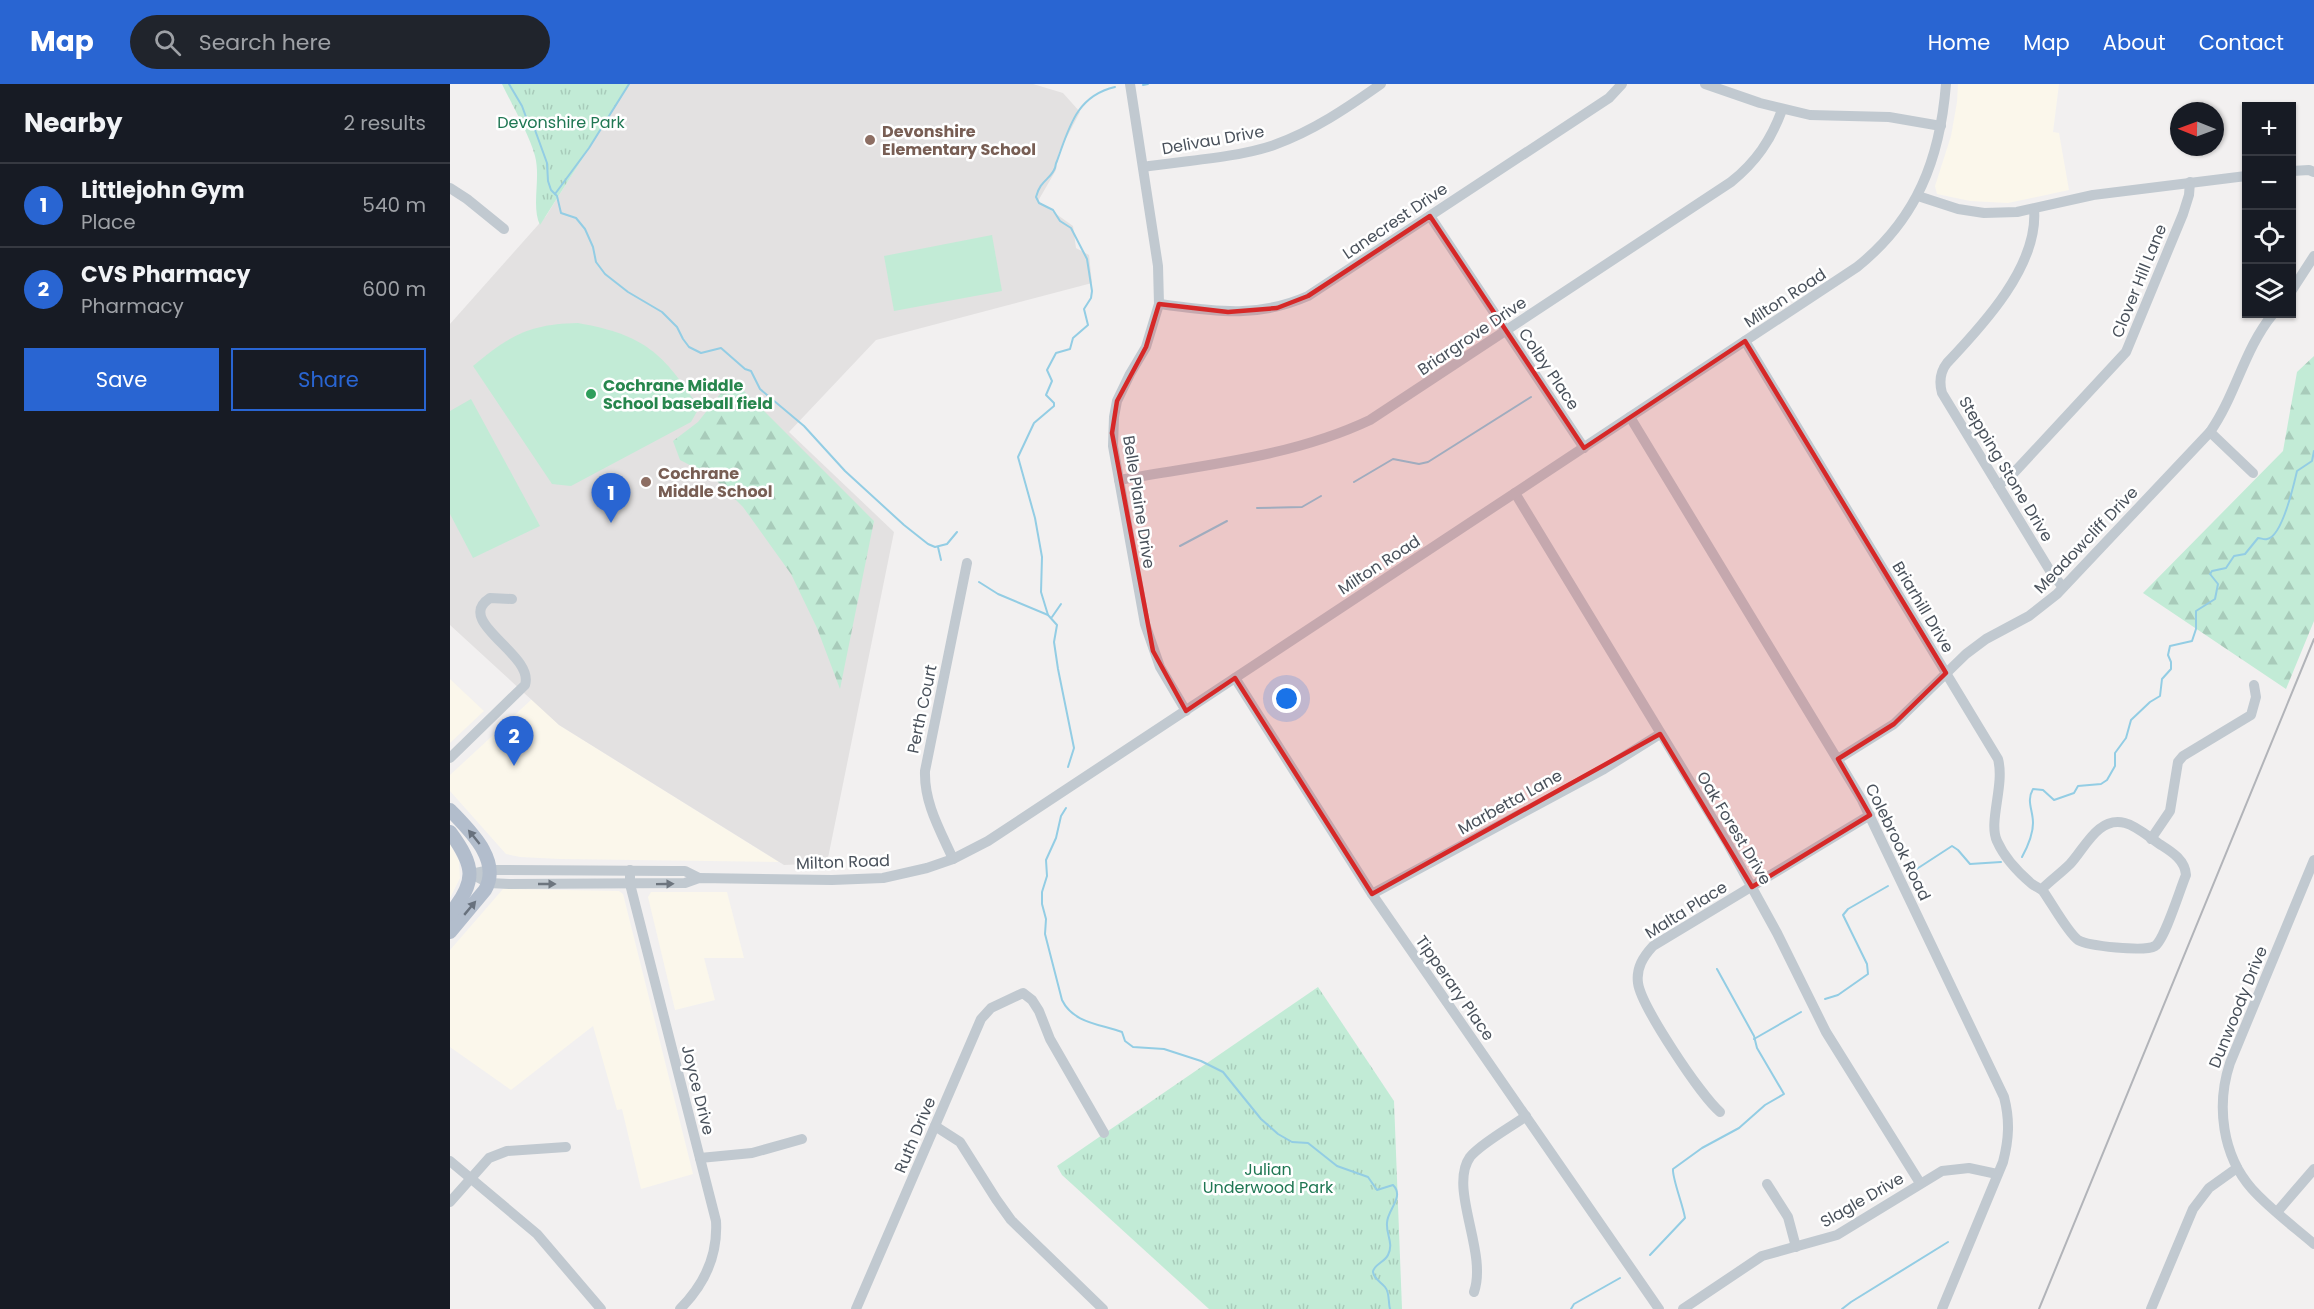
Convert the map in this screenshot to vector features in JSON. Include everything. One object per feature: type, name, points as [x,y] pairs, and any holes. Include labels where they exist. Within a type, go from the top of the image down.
[{"type":"main road","points":[[450,810],[483,849],[489,876],[450,932]]},
{"type":"main road","points":[[450,832],[467,859],[471,874],[468,888],[450,914]]},
{"type":"street","name":"Belle Plaine Drive","points":[[1130,84],[1158,266],[1159,304],[1146,347],[1117,401],[1112,433],[1145,624],[1160,667],[1186,711]]},
{"type":"street","name":"Delivau Drive","points":[[1143,167],[1245,152],[1273,145],[1321,124],[1381,84]]},
{"type":"street","name":"Lanecrest Drive","points":[[1159,304],[1228,312],[1259,311],[1277,308],[1308,296],[1609,98],[1622,84]]},
{"type":"street","points":[[1705,84],[1782,110],[1831,117],[1889,117],[1941,126]]},
{"type":"street","name":"Milton Road","points":[[471,874],[630,884],[685,883],[699,878],[865,879],[906,874],[953,859],[988,841],[1845,276],[1871,256],[1896,229],[1918,196],[1932,165],[1941,126],[1946,84]]},
{"type":"street","name":"Briargrove Drive","points":[[1119,480],[1293,449],[1342,433],[1388,409],[1731,182],[1753,162],[1766,146],[1782,110]]},
{"type":"street","points":[[2296,171],[2314,172]]},
{"type":"street","points":[[1918,196],[1958,209],[1984,213],[2017,212],[2093,195],[2242,177]]},
{"type":"street","name":"Clover Hill Lane","points":[[1998,485],[2009,478],[2126,352],[2182,214],[2189,195],[2190,182]]},
{"type":"street","points":[[450,188],[504,229]]},
{"type":"street","name":"Stepping Stone Drive","points":[[2034,209],[2035,229],[2015,276],[1988,317],[1947,363],[1941,376],[1942,393],[2052,574],[2064,587]]},
{"type":"street","name":"Colby Place","points":[[1430,216],[1584,448]]},
{"type":"street","points":[[2296,284],[2314,256]]},
{"type":"street","name":"Meadowcliff Drive","points":[[1838,759],[1894,724],[1946,673],[1986,639],[2039,609],[2064,587],[2210,432],[2221,415],[2252,344],[2270,318]]},
{"type":"street","name":"Briarhill Drive","points":[[1745,341],[2000,766],[2000,791],[1995,829],[1997,841],[2011,862],[2034,886],[2042,889],[2066,926],[2079,940],[2089,944],[2138,948],[2155,945],[2163,937],[2186,875],[2181,860],[2151,839],[2123,823],[2116,822],[2098,830],[2069,866],[2042,889]]},
{"type":"street","name":"Colebrook Road","points":[[1630,417],[1870,815],[2004,1097],[2008,1116],[2008,1134],[2003,1162],[1942,1309]]},
{"type":"street","points":[[2210,432],[2253,472]]},
{"type":"street","name":"Oak Forest Drive","points":[[1515,493],[1752,887],[1826,1032],[1920,1183]]},
{"type":"street","name":"Perth Court","points":[[953,859],[928,803],[924,783],[967,563]]},
{"type":"street","points":[[450,758],[525,685],[527,675],[525,670],[483,623],[480,614],[483,604],[490,598],[512,599]]},
{"type":"street","name":"Tipperary Place","points":[[1235,678],[1372,894],[1659,1309]]},
{"type":"street","points":[[2151,839],[2170,811],[2178,762],[2183,756],[2251,715],[2256,697],[2254,685]]},
{"type":"street","name":"Marbetta Lane","points":[[1372,894],[1604,769],[1660,734]]},
{"type":"street","name":"Malta Place","points":[[1720,1112],[1695,1082],[1651,1013],[1638,985],[1639,965],[1653,946],[1870,815]]},
{"type":"street","name":"Dunwoody Drive","points":[[2314,860],[2230,1063],[2223,1086],[2224,1131],[2237,1168],[2253,1191],[2314,1244]]},
{"type":"street","name":"Milton Road","points":[[489,876],[630,870],[685,871],[699,878]]},
{"type":"street","name":"Joyce Drive","points":[[630,870],[630,884],[716,1221],[716,1246],[708,1269],[696,1291],[680,1309]]},
{"type":"street","name":"Ruth Drive","points":[[856,1309],[981,1019],[991,1008],[1023,993],[1032,1000],[1050,1039],[1104,1133]]},
{"type":"street","points":[[1474,1293],[1478,1265],[1463,1185],[1466,1166],[1476,1151],[1526,1116]]},
{"type":"street","points":[[935,1126],[960,1142],[1011,1220],[1103,1309]]},
{"type":"street","points":[[700,1158],[752,1153],[802,1139]]},
{"type":"street","points":[[450,1202],[484,1161],[495,1155],[507,1151],[566,1147]]},
{"type":"street","points":[[450,1161],[537,1234],[602,1309]]},
{"type":"street","name":"Slagle Drive","points":[[1683,1309],[1762,1256],[1837,1235],[1942,1171],[1969,1168],[1997,1174]]},
{"type":"street","points":[[2151,1309],[2193,1209],[2209,1188],[2237,1168]]},
{"type":"street","points":[[2277,1212],[2314,1169]]},
{"type":"street","points":[[1767,1184],[1788,1217],[1796,1247]]},
{"type":"highlighted area","points":[[1430,216],[1584,448],[1745,341],[1946,673],[1894,724],[1838,759],[1870,815],[1752,887],[1660,734],[1372,894],[1235,678],[1186,711],[1153,651],[1112,433],[1117,401],[1146,347],[1159,304],[1228,312],[1277,308],[1308,296]]},
{"type":"shaded area","name":"Cochrane Middle School","points":[[629,84],[1033,84],[1063,93],[1080,112],[1059,152],[1056,170],[1038,201],[1073,226],[1076,248],[1089,255],[1092,283],[876,340],[789,432],[894,532],[827,863],[784,865],[559,725],[450,625],[450,324],[546,216]]},
{"type":"shaded area","points":[[1958,84],[2059,84],[2053,132],[2059,133],[2069,190],[2008,203],[1970,201],[1937,194],[1935,186],[1951,136]]},
{"type":"shaded area","points":[[450,679],[484,711],[450,743]]},
{"type":"shaded area","points":[[532,699],[559,725],[779,862],[560,859],[506,854],[450,791],[450,775]]},
{"type":"shaded area","points":[[450,844],[459,861],[460,878],[450,898]]},
{"type":"shaded area","points":[[503,889],[619,891],[623,894],[693,1174],[641,1189],[622,1109],[617,1110],[593,1026],[511,1090],[450,1047],[450,950]]},
{"type":"shaded area","points":[[651,892],[727,892],[744,958],[704,958],[715,1000],[675,1010],[648,897]]},
{"type":"green space","name":"Devonshire Park","points":[[502,84],[630,84],[540,225],[536,209],[537,165],[533,148]]},
{"type":"green space","points":[[992,235],[1002,291],[894,311],[884,256]]},
{"type":"green space","name":"Cochrane Middle School baseball field","points":[[578,323],[620,334],[650,349],[674,373],[699,408],[691,422],[571,486],[552,484],[473,366],[498,346],[521,333],[547,326]]},
{"type":"green space","points":[[2314,356],[2314,621],[2286,689],[2143,593],[2283,451],[2297,372]]},
{"type":"green space","points":[[732,379],[874,521],[840,689],[817,628],[791,574],[743,507],[713,477],[680,460],[673,441],[698,422]]},
{"type":"green space","points":[[471,399],[540,526],[473,558],[450,514],[450,411]]},
{"type":"green space","name":"Julian Underwood Park","points":[[1318,987],[1394,1101],[1402,1309],[1209,1309],[1062,1175],[1057,1166]]},
{"type":"waterway","points":[[509,84],[535,130],[547,163],[548,181],[551,190],[557,196],[561,213],[576,218],[585,229],[593,247],[596,262],[605,274],[628,292],[662,312],[677,327],[689,347],[701,353],[721,348],[745,369],[751,371],[760,389],[804,426],[845,471],[928,544],[935,547],[947,544],[957,532]]},
{"type":"waterway","points":[[555,194],[589,148],[629,84]]},
{"type":"waterway","points":[[1143,85],[1148,84]]},
{"type":"waterway","points":[[1048,615],[1041,592],[1042,557],[1035,518],[1018,457],[1034,423],[1054,406],[1046,395],[1052,381],[1047,370],[1056,353],[1070,349],[1073,338],[1088,325],[1084,309],[1091,298],[1092,291],[1087,259],[1071,228],[1060,221],[1053,210],[1039,203],[1036,197],[1040,187],[1054,170],[1070,125],[1076,115],[1091,98],[1115,87]]},
{"type":"waterway","points":[[1354,482],[1393,459],[1419,464],[1428,462],[1531,397]]},
{"type":"waterway","points":[[2022,857],[2032,832],[2033,818],[2030,802],[2033,789],[2043,790],[2054,800],[2074,793],[2078,786],[2101,784],[2107,780],[2115,766],[2115,753],[2126,738],[2131,720],[2160,696],[2162,679],[2171,669],[2168,655],[2170,646],[2192,641],[2196,629],[2196,611],[2215,599],[2218,584],[2210,574],[2212,571],[2226,568],[2234,556],[2245,554],[2258,538],[2266,539],[2278,529],[2297,471],[2312,461],[2314,451]]},
{"type":"waterway","points":[[1257,508],[1302,507],[1321,496]]},
{"type":"waterway","points":[[1180,546],[1227,521]]},
{"type":"waterway","points":[[938,547],[941,560]]},
{"type":"waterway","points":[[979,582],[998,594],[1048,615],[1057,625],[1054,642],[1074,748],[1068,767]]},
{"type":"waterway","points":[[1052,617],[1061,604]]},
{"type":"waterway","points":[[1066,808],[1046,860],[1047,876],[1042,892],[1042,904],[1046,919],[1045,934],[1062,1000],[1067,1008],[1088,1022],[1122,1032],[1125,1041],[1133,1047],[1164,1049],[1201,1061],[1223,1072],[1261,1119],[1278,1134],[1292,1142],[1308,1143],[1337,1166],[1368,1177],[1377,1190],[1393,1185],[1397,1194],[1387,1223],[1390,1251],[1373,1272],[1376,1279],[1387,1289],[1390,1309]]},
{"type":"waterway","points":[[1909,874],[1952,846],[1970,864],[2001,862]]},
{"type":"waterway","points":[[1825,999],[1838,995],[1868,974],[1867,964],[1843,915],[1848,909],[1888,886]]},
{"type":"waterway","points":[[1650,1255],[1685,1218],[1673,1169],[1702,1148],[1739,1128],[1765,1105],[1784,1094],[1757,1048],[1754,1036],[1717,969]]},
{"type":"waterway","points":[[1754,1039],[1801,1012]]},
{"type":"waterway","points":[[1842,1309],[1948,1242]]},
{"type":"waterway","points":[[1571,1309],[1574,1304],[1620,1278]]},
{"type":"railway","points":[[2039,1309],[2314,639]]},
{"type":"place","name":"Devonshire Elementary School","points":[[870,140]]},
{"type":"place","name":"Cochrane Middle School baseball field","points":[[591,394]]},
{"type":"place","name":"Cochrane Middle School","points":[[646,482]]},
{"type":"place","name":"Littlejohn Gym","points":[[611,523]]},
{"type":"place","name":"CVS Pharmacy","points":[[514,766]]}]
